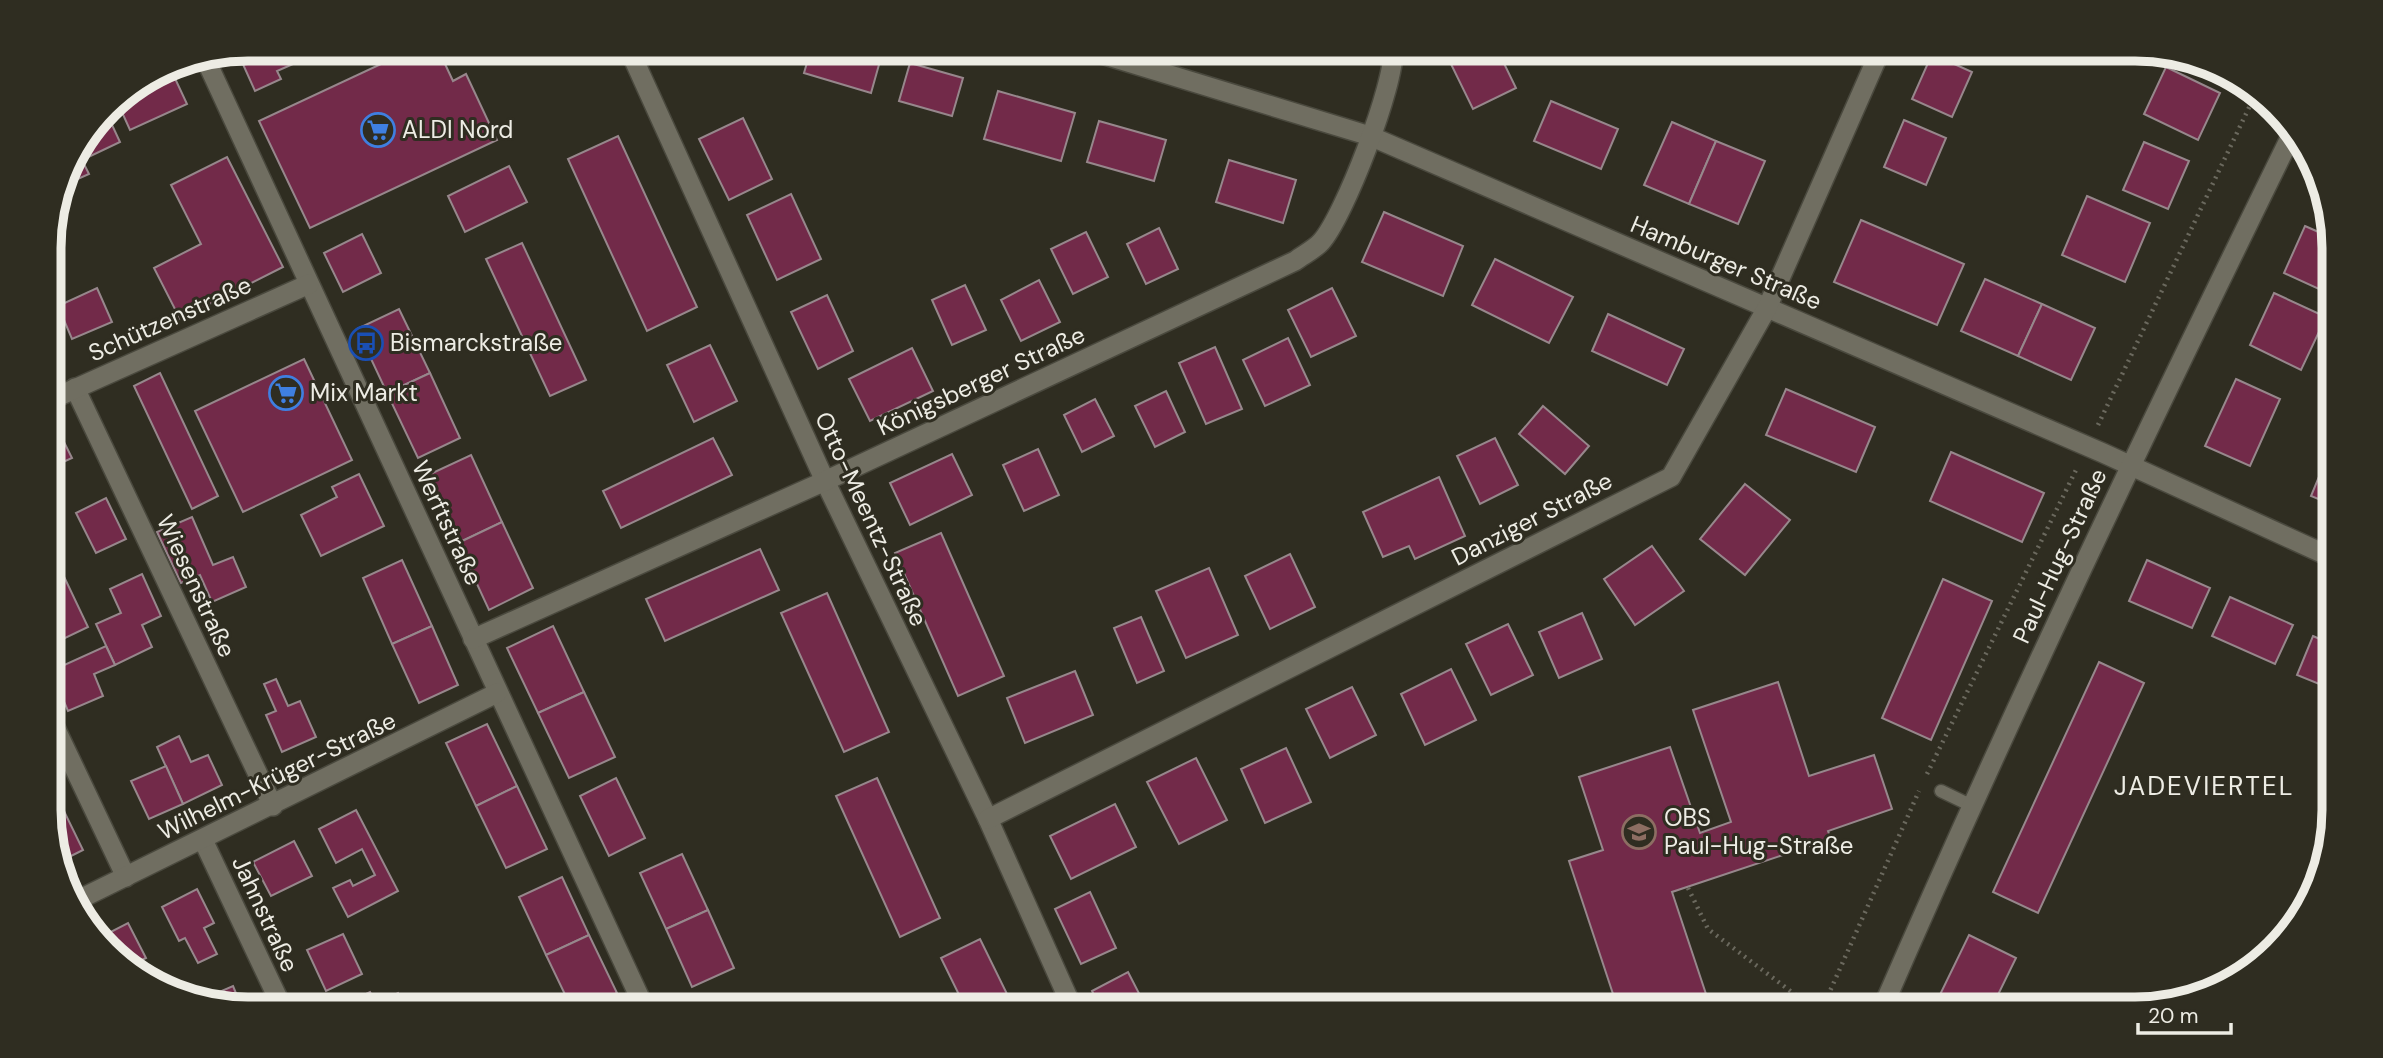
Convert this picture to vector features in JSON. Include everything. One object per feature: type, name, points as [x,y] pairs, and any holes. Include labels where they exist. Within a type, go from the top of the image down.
[{"type":"street","name":"Otto-Meentz-Straße","points":[[634,61],[825,481],[988,819],[1067,997]]},
{"type":"street","name":"Hamburger Straße","points":[[1124,61],[1370,136],[2088,446],[2322,553]]},
{"type":"street","name":"Königsberger Straße","points":[[473,639],[825,481],[1295,261],[1321,242],[1341,208],[1390,79],[1392,61]]},
{"type":"street","name":"Danziger Straße","points":[[988,819],[1671,477],[1767,308],[1876,61]]},
{"type":"street","name":"Werftstraße","points":[[209,66],[639,997]]},
{"type":"street","name":"Paul-Hug-Straße","points":[[1888,996],[1970,805],[2130,465],[2288,142]]},
{"type":"street","name":"Schützenstraße","points":[[62,394],[309,284]]},
{"type":"street","name":"Wiesenstraße","points":[[75,388],[273,806]]},
{"type":"street","name":"Wilhelm-Krüger-Straße","points":[[83,898],[497,694]]},
{"type":"street","points":[[61,740],[127,877]]},
{"type":"street","name":"Jahnstraße","points":[[203,840],[277,997]]},
{"type":"lane","points":[[1941,791],[1970,805]]},
{"type":"path","points":[[1827,996],[1923,781],[2088,446],[2252,102]]},
{"type":"path","points":[[1688,888],[1708,929],[1797,996]]},
{"type":"building","points":[[300,61],[277,71],[281,79],[255,91],[242,62]]},
{"type":"building","name":"ALDI Nord","points":[[387,61],[444,61],[453,81],[466,74],[497,140],[310,228],[259,121]]},
{"type":"building","points":[[808,61],[880,61],[871,93],[804,73]]},
{"type":"building","points":[[1449,61],[1503,61],[1516,88],[1473,109]]},
{"type":"building","points":[[1929,61],[1948,61],[1972,72],[1952,117],[1912,99]]},
{"type":"building","points":[[910,63],[963,78],[952,116],[899,101]]},
{"type":"building","points":[[2166,67],[2220,93],[2198,140],[2144,114]]},
{"type":"building","points":[[174,76],[187,104],[130,130],[121,111],[144,93]]},
{"type":"building","points":[[998,91],[1075,113],[1061,161],[984,139]]},
{"type":"building","points":[[1551,101],[1618,129],[1601,169],[1534,141]]},
{"type":"building","points":[[743,118],[772,179],[729,200],[699,139]]},
{"type":"building","points":[[1904,120],[1946,138],[1926,185],[1884,167]]},
{"type":"building","points":[[1099,121],[1166,140],[1154,181],[1087,162]]},
{"type":"building","points":[[111,122],[120,142],[84,159]]},
{"type":"building","points":[[1672,122],[1716,141],[1689,204],[1644,185]]},
{"type":"building","points":[[618,136],[697,307],[647,331],[568,159]]},
{"type":"building","points":[[1716,141],[1765,161],[1738,224],[1689,204]]},
{"type":"building","points":[[2144,142],[2189,161],[2168,209],[2123,190]]},
{"type":"building","points":[[227,157],[283,267],[180,319],[154,268],[201,244],[171,185]]},
{"type":"building","points":[[1229,160],[1296,180],[1283,223],[1216,202]]},
{"type":"building","points":[[83,162],[89,174],[74,181]]},
{"type":"building","points":[[509,166],[527,202],[465,232],[448,196]]},
{"type":"building","points":[[791,194],[821,259],[777,280],[747,215]]},
{"type":"building","points":[[2087,196],[2150,223],[2125,282],[2062,255]]},
{"type":"building","points":[[1384,212],[1463,246],[1443,296],[1362,262]]},
{"type":"building","points":[[1861,220],[1964,264],[1937,325],[1834,282]]},
{"type":"building","points":[[2305,226],[2321,233],[2322,290],[2284,273]]},
{"type":"building","points":[[1159,228],[1178,269],[1146,284],[1127,244]]},
{"type":"building","points":[[1086,232],[1108,277],[1073,294],[1051,249]]},
{"type":"building","points":[[362,234],[381,273],[343,292],[324,253]]},
{"type":"building","points":[[522,243],[586,380],[550,396],[486,259]]},
{"type":"building","points":[[1495,259],[1573,297],[1549,343],[1472,305]]},
{"type":"building","points":[[1985,279],[2042,304],[2018,356],[1961,331]]},
{"type":"building","points":[[1039,280],[1060,322],[1021,341],[1001,300]]},
{"type":"building","points":[[965,285],[986,330],[952,345],[932,300]]},
{"type":"building","points":[[97,288],[112,322],[72,339],[62,315],[62,304]]},
{"type":"building","points":[[1332,288],[1356,336],[1311,357],[1288,310]]},
{"type":"building","points":[[2274,293],[2322,315],[2322,325],[2301,370],[2250,345]]},
{"type":"building","points":[[827,295],[853,351],[818,369],[791,312]]},
{"type":"building","points":[[2042,304],[2095,328],[2071,380],[2018,356]]},
{"type":"building","points":[[399,309],[430,373],[387,393],[357,329]]},
{"type":"building","points":[[1608,314],[1684,349],[1667,385],[1592,351]]},
{"type":"building","points":[[1288,338],[1310,385],[1265,406],[1243,360]]},
{"type":"building","points":[[710,345],[737,401],[694,422],[667,365]]},
{"type":"building","points":[[1215,347],[1242,409],[1206,424],[1179,363]]},
{"type":"building","points":[[912,348],[933,391],[870,421],[849,379]]},
{"type":"building","points":[[304,359],[352,460],[243,512],[195,411]]},
{"type":"building","points":[[160,373],[218,496],[192,509],[134,386]]},
{"type":"building","points":[[430,373],[460,438],[418,458],[387,393]]},
{"type":"building","points":[[2236,379],[2280,399],[2250,466],[2205,446]]},
{"type":"building","points":[[1786,389],[1875,427],[1856,472],[1766,435]]},
{"type":"building","points":[[1166,391],[1185,432],[1155,447],[1135,406]]},
{"type":"building","points":[[1095,399],[1114,436],[1082,452],[1064,415]]},
{"type":"building","points":[[1543,406],[1589,446],[1565,474],[1519,434]]},
{"type":"building","points":[[62,437],[72,458],[62,463]]},
{"type":"building","points":[[713,438],[732,475],[621,528],[603,491]]},
{"type":"building","points":[[1495,438],[1518,485],[1480,504],[1457,456]]},
{"type":"building","points":[[1038,449],[1059,495],[1024,511],[1003,465]]},
{"type":"building","points":[[1951,452],[2044,493],[2022,542],[1930,501]]},
{"type":"building","points":[[952,454],[972,495],[910,525],[890,483]]},
{"type":"building","points":[[471,455],[502,522],[458,543],[426,476]]},
{"type":"building","points":[[2322,469],[2322,500],[2311,496]]},
{"type":"building","points":[[359,474],[384,526],[321,556],[301,515],[337,497],[332,487]]},
{"type":"building","points":[[1439,477],[1465,536],[1415,559],[1409,546],[1383,557],[1363,512]]},
{"type":"building","points":[[1745,484],[1790,520],[1745,575],[1700,539]]},
{"type":"building","points":[[106,498],[126,539],[96,553],[76,513]]},
{"type":"building","points":[[192,517],[213,565],[233,557],[246,587],[212,602],[200,575],[181,583],[157,532]]},
{"type":"building","points":[[502,522],[533,588],[489,610],[458,543]]},
{"type":"building","points":[[941,533],[1004,676],[958,696],[895,553]]},
{"type":"building","points":[[1652,546],[1684,591],[1635,625],[1604,579]]},
{"type":"building","points":[[760,549],[779,590],[665,641],[646,599]]},
{"type":"building","points":[[1290,554],[1315,607],[1270,629],[1245,576]]},
{"type":"building","points":[[402,560],[432,626],[392,644],[363,578]]},
{"type":"building","points":[[2147,560],[2210,588],[2192,628],[2129,601]]},
{"type":"building","points":[[1209,568],[1238,635],[1186,658],[1156,591]]},
{"type":"building","points":[[61,571],[88,627],[61,640]]},
{"type":"building","points":[[142,574],[161,616],[142,625],[152,647],[115,665],[96,624],[121,613],[110,589]]},
{"type":"building","points":[[1943,579],[1992,601],[1931,740],[1882,718]]},
{"type":"building","points":[[827,593],[889,732],[844,752],[781,613]]},
{"type":"building","points":[[2230,597],[2293,625],[2275,664],[2212,636]]},
{"type":"building","points":[[1582,613],[1602,659],[1559,678],[1539,632]]},
{"type":"building","points":[[1141,617],[1164,671],[1137,683],[1114,628]]},
{"type":"building","points":[[1508,624],[1533,675],[1491,695],[1466,644]]},
{"type":"building","points":[[432,626],[458,685],[419,703],[392,644]]},
{"type":"building","points":[[553,626],[584,692],[538,713],[507,648]]},
{"type":"building","points":[[2313,636],[2322,640],[2322,685],[2297,675]]},
{"type":"building","points":[[106,646],[115,665],[94,674],[103,696],[68,711],[61,695],[61,666]]},
{"type":"building","points":[[2099,662],[2144,683],[2038,913],[1993,892]]},
{"type":"building","points":[[1451,669],[1476,720],[1425,745],[1401,694]]},
{"type":"building","points":[[1075,671],[1093,715],[1025,743],[1007,698]]},
{"type":"building","points":[[276,679],[288,706],[300,701],[316,737],[282,752],[266,715],[276,711],[264,684]]},
{"type":"building","points":[[1778,682],[1809,776],[1874,755],[1892,809],[1828,831],[1831,839],[1672,892],[1707,996],[1614,996],[1569,861],[1603,850],[1579,777],[1670,747],[1700,833],[1731,822],[1693,710]]},
{"type":"building","points":[[1352,687],[1376,735],[1330,758],[1306,709]]},
{"type":"building","points":[[584,692],[615,757],[569,778],[538,713]]},
{"type":"building","points":[[487,724],[517,786],[476,806],[446,743]]},
{"type":"building","points":[[179,736],[191,762],[208,755],[222,785],[183,804],[157,747]]},
{"type":"building","points":[[1286,748],[1311,802],[1265,823],[1241,769]]},
{"type":"building","points":[[1196,758],[1227,820],[1179,844],[1147,782]]},
{"type":"building","points":[[166,766],[183,804],[149,819],[131,781]]},
{"type":"building","points":[[616,778],[645,838],[609,856],[580,796]]},
{"type":"building","points":[[877,778],[940,918],[900,937],[836,796]]},
{"type":"building","points":[[517,786],[547,849],[506,868],[476,806]]},
{"type":"building","points":[[1115,804],[1136,847],[1071,879],[1050,836]]},
{"type":"building","points":[[61,805],[83,850],[68,858]]},
{"type":"building","points":[[356,810],[398,891],[348,917],[333,888],[350,880],[353,886],[375,875],[362,849],[336,863],[319,829]]},
{"type":"building","points":[[294,841],[312,876],[271,896],[253,862]]},
{"type":"building","points":[[682,854],[708,910],[666,929],[640,873]]},
{"type":"building","points":[[562,877],[589,935],[546,955],[519,897]]},
{"type":"building","points":[[197,889],[214,923],[204,928],[217,954],[198,963],[185,938],[179,941],[162,907]]},
{"type":"building","points":[[1090,892],[1116,948],[1081,964],[1055,909]]},
{"type":"building","points":[[708,910],[734,968],[692,987],[666,929]]},
{"type":"building","points":[[128,923],[146,958],[139,961],[108,933]]},
{"type":"building","points":[[343,934],[362,974],[326,991],[307,950]]},
{"type":"building","points":[[589,935],[617,993],[609,997],[566,997],[546,955]]},
{"type":"building","points":[[1969,935],[2016,958],[1997,996],[1939,996]]},
{"type":"building","points":[[980,939],[1008,997],[960,997],[941,958]]},
{"type":"building","points":[[1128,972],[1141,997],[1095,997],[1092,991]]},
{"type":"building","points":[[233,986],[237,996],[236,996],[216,993]]},
{"type":"building","points":[[370,992],[372,997],[360,997]]},
{"type":"place","name":"ALDI Nord","points":[[378,130]]},
{"type":"place","name":"Bismarckstraße","points":[[366,343]]},
{"type":"place","name":"Mix Markt","points":[[286,393]]},
{"type":"place","name":"OBS Paul-Hug-Straße","points":[[1639,832]]},
{"type":"district","name":"JADEVIERTEL","points":[[2204,786]]}]
